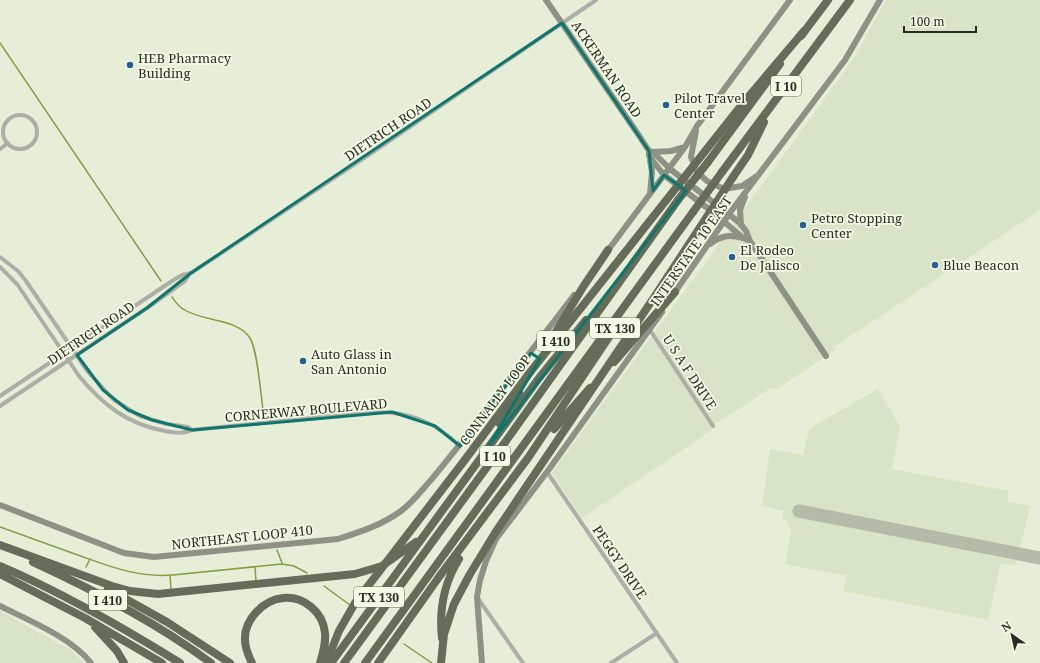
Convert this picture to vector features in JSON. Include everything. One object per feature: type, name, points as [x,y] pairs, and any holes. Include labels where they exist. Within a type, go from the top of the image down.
[{"type":"highway","name":"I 10","points":[[344,663],[678,200],[828,0]]},
{"type":"highway","name":"I 10","points":[[366,663],[722,172],[850,0]]},
{"type":"highway","name":"CONNALLY LOOP","points":[[326,663],[339,631],[356,603],[464,462],[531,371],[744,102],[804,31]]},
{"type":"highway","points":[[441,663],[444,634],[454,604],[470,574],[495,533],[748,155],[775,101]]},
{"type":"highway","name":"TX 130","points":[[331,663],[539,378],[644,248]]},
{"type":"highway","points":[[488,448],[502,419],[608,250]]},
{"type":"highway","name":"TX 130","points":[[445,663],[441,631],[442,602],[452,570],[484,517],[528,458],[574,391],[655,266]]},
{"type":"highway","points":[[528,458],[675,292]]},
{"type":"highway","points":[[378,663],[484,517]]},
{"type":"highway","points":[[0,546],[112,586],[130,591],[158,594],[356,574],[382,566],[416,542],[428,530]]},
{"type":"highway","name":"I 410","points":[[0,546],[62,576],[147,621],[211,663]]},
{"type":"highway","name":"I 410","points":[[0,566],[70,599],[109,620],[180,663]]},
{"type":"highway","points":[[0,574],[85,618],[162,663]]},
{"type":"highway","points":[[80,574],[128,600],[230,663]]},
{"type":"highway","points":[[252,663],[247,651],[245,639],[250,620],[264,605],[282,598],[300,600],[313,608],[319,616],[323,624],[325,634],[325,647],[320,663]]},
{"type":"highway","points":[[85,618],[117,651],[124,663]]},
{"type":"main road","name":"ACKERMAN ROAD","points":[[546,0],[664,175],[724,221],[743,238],[750,241]]},
{"type":"main road","points":[[460,446],[505,384],[526,360],[670,169],[697,126],[790,0]]},
{"type":"main road","name":"INTERSTATE 10 EAST","points":[[477,597],[480,580],[486,561],[496,539],[547,472],[650,330],[729,214],[846,60],[880,0]]},
{"type":"main road","points":[[697,126],[691,157],[697,172],[708,181],[724,190],[742,186],[761,173]]},
{"type":"main road","points":[[649,195],[652,172],[650,153],[671,151],[685,147]]},
{"type":"main road","name":"ACKERMAN ROAD","points":[[650,153],[741,224],[750,241],[826,356]]},
{"type":"main road","points":[[741,224],[742,205],[748,190]]},
{"type":"main road","points":[[708,245],[720,237],[728,235],[743,238]]},
{"type":"main road","name":"NORTHEAST LOOP 410","points":[[0,505],[124,553],[154,557],[338,539],[385,522],[402,510],[415,498],[460,446]]},
{"type":"main road","points":[[477,597],[482,663]]},
{"type":"main road","points":[[0,606],[73,645],[91,663]]},
{"type":"street","name":"DIETRICH ROAD","points":[[0,396],[172,281],[190,273],[214,258],[596,0]]},
{"type":"street","points":[[17,116],[28,117],[33,121],[36,125],[37,136],[32,145],[27,148],[17,149],[8,144],[3,133],[7,122],[17,116]]},
{"type":"street","points":[[0,149],[8,144]]},
{"type":"street","name":"CORNERWAY BOULEVARD","points":[[0,258],[18,271],[88,372],[103,390],[114,400],[128,410],[152,420],[192,430]]},
{"type":"street","name":"CORNERWAY BOULEVARD","points":[[0,267],[17,284],[79,376],[94,393],[114,411],[134,422],[156,429],[187,433],[192,430],[372,412],[392,412],[408,415],[435,426],[446,433],[460,446]]},
{"type":"street","name":"DIETRICH ROAD","points":[[0,406],[147,308],[184,281],[190,273]]},
{"type":"street","name":"U S A F DRIVE","points":[[650,330],[713,426]]},
{"type":"street","name":"PEGGY DRIVE","points":[[547,472],[677,663]]},
{"type":"street","points":[[477,597],[523,663]]},
{"type":"street","points":[[611,663],[657,633]]},
{"type":"highlighted area","points":[[562,23],[649,151],[653,191],[664,175],[686,191],[488,447],[540,359],[531,353],[460,446],[435,426],[392,412],[192,430],[152,420],[128,410],[103,390],[77,355],[147,308],[191,273]]},
{"type":"shaded area","points":[[886,0],[1040,0],[1040,210],[834,347],[835,350],[777,389],[771,388],[711,427],[712,430],[582,518],[552,473],[853,60]]},
{"type":"shaded area","points":[[878,389],[900,427],[892,469],[1009,491],[1007,502],[1030,506],[1016,566],[1001,563],[988,620],[843,591],[847,576],[785,564],[791,532],[788,522],[782,519],[784,511],[762,506],[770,449],[803,455],[809,429]]},
{"type":"shaded area","points":[[0,611],[72,651],[85,663],[0,663]]},
{"type":"waterway","points":[[0,43],[161,281]]},
{"type":"waterway","points":[[172,297],[183,309],[200,316],[228,323],[237,327],[250,338],[253,344],[257,364],[264,417]]},
{"type":"waterway","points":[[0,527],[111,567],[147,575],[173,575],[282,564],[294,566],[307,573]]},
{"type":"waterway","points":[[277,550],[282,563]]},
{"type":"waterway","points":[[86,567],[90,559]]},
{"type":"waterway","points":[[255,567],[256,581]]},
{"type":"waterway","points":[[170,575],[171,589]]},
{"type":"waterway","points":[[324,586],[350,605]]},
{"type":"waterway","points":[[404,644],[432,663]]},
{"type":"taxiway","points":[[799,511],[1040,558]]},
{"type":"place","name":"HEB Pharmacy Building","points":[[130,65]]},
{"type":"place","name":"Pilot Travel Center","points":[[666,105]]},
{"type":"place","name":"Petro Stopping Center","points":[[803,225]]},
{"type":"place","name":"El Rodeo De Jalisco","points":[[732,257]]},
{"type":"place","name":"Blue Beacon","points":[[935,265]]},
{"type":"place","name":"Auto Glass in San Antonio","points":[[303,361]]}]
